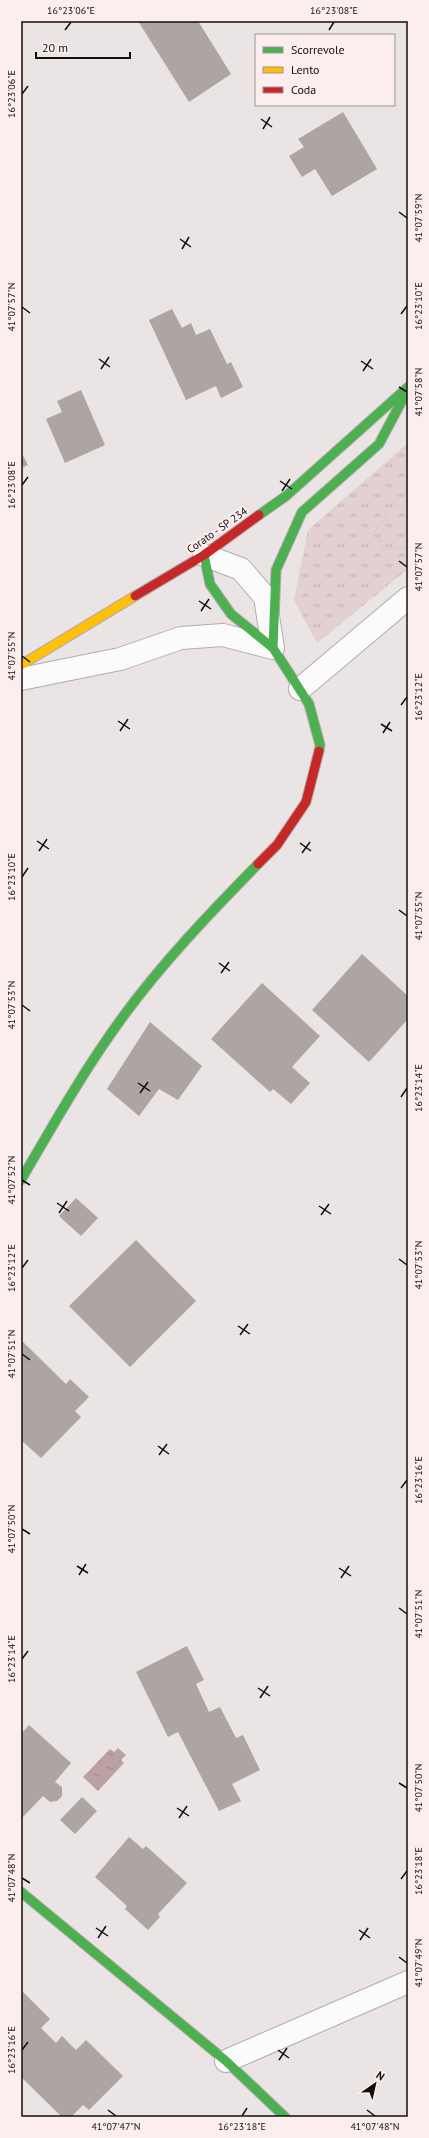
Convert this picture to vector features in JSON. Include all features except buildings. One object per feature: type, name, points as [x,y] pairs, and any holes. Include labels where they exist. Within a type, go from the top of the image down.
[{"type":"street","name":"Corato - SP 234","points":[[21,665],[204,554],[286,496],[408,388]]},
{"type":"street","points":[[273,648],[276,570],[302,512],[379,444],[408,388]]},
{"type":"street","points":[[204,554],[241,569],[265,597],[273,648]]},
{"type":"street","points":[[21,1180],[75,1087],[122,1018],[195,928],[277,845],[306,802],[320,745],[309,704],[273,648],[231,614],[210,584],[204,554]]},
{"type":"street","points":[[300,689],[408,598]]},
{"type":"street","points":[[21,679],[120,659],[181,638],[223,635],[273,648]]},
{"type":"street","points":[[21,1892],[226,2061],[285,2117]]},
{"type":"street","points":[[226,2061],[408,1982]]},
{"type":"path","points":[[408,506],[393,506],[375,530],[385,549],[408,548]]},
{"type":"green space","points":[[408,443],[408,569],[317,643],[294,600],[308,530]]},
{"type":"water","points":[[118,1748],[126,1755],[121,1760],[124,1763],[98,1791],[83,1777],[110,1749],[114,1752]]},
{"type":"traffic: fast","points":[[259,515],[286,496],[408,387]]},
{"type":"traffic: fast","points":[[273,648],[276,570],[302,512],[379,444],[404,397]]},
{"type":"traffic: fast","points":[[204,555],[210,584],[231,614],[273,648],[309,704],[320,745],[319,751]]},
{"type":"traffic: fast","points":[[21,1180],[57,1118],[122,1018],[170,958],[258,864]]},
{"type":"traffic: fast","points":[[21,1892],[226,2061],[285,2117]]},
{"type":"traffic: slow","points":[[21,665],[135,596]]},
{"type":"traffic: jam","points":[[135,596],[204,555],[259,515]]},
{"type":"traffic: jam","points":[[258,864],[277,845],[306,802],[319,751]]}]
